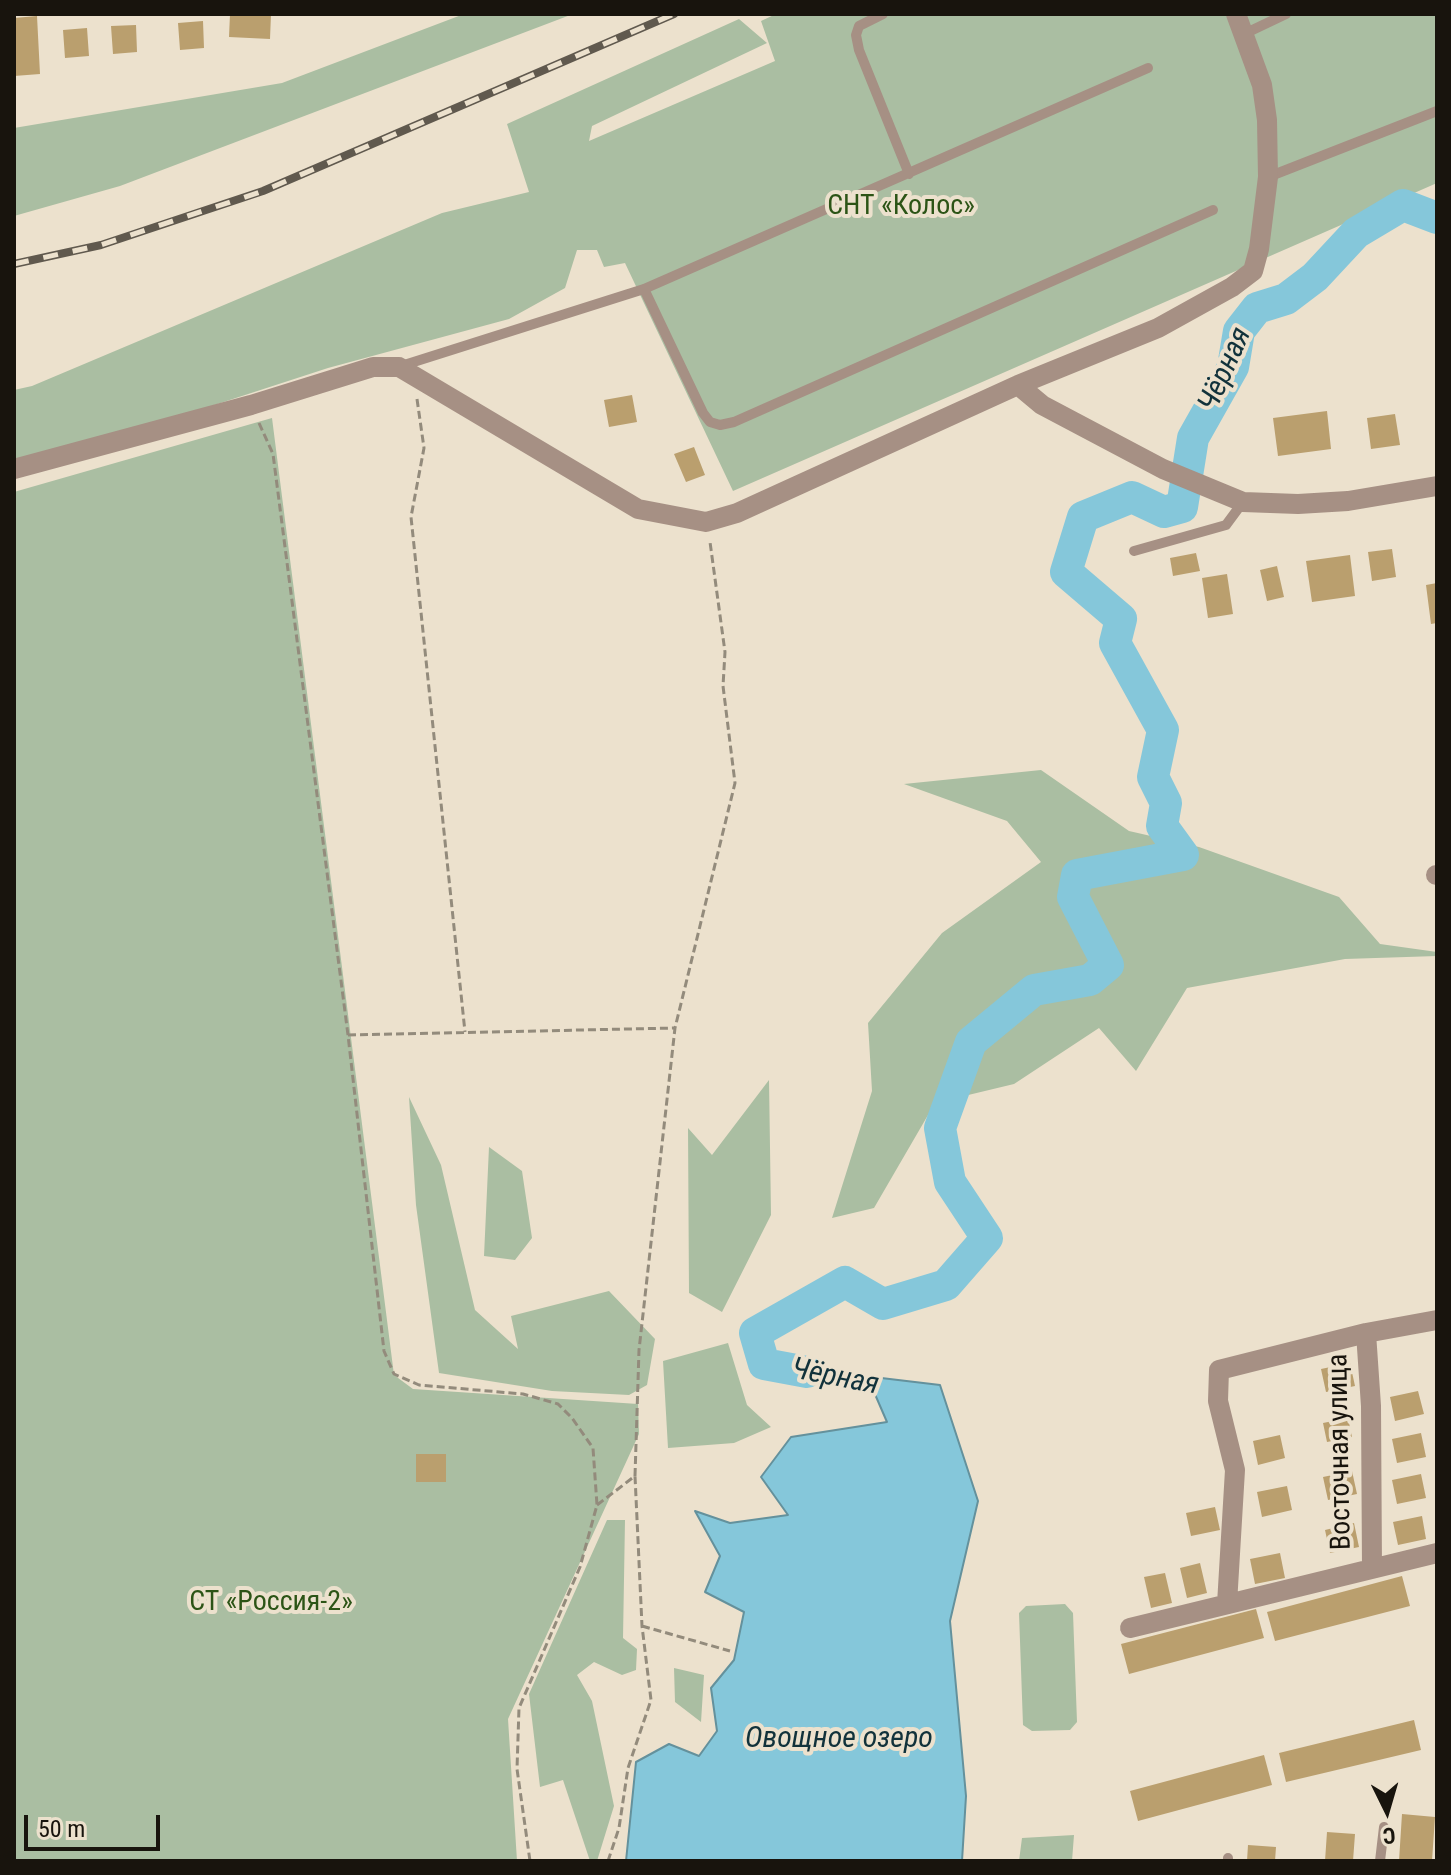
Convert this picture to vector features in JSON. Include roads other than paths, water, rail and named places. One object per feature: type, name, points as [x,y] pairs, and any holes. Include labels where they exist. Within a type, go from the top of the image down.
[{"type":"street","points":[[14,469],[251,405],[373,367],[406,371],[638,509],[706,522],[737,513],[1018,385],[1158,328],[1232,287],[1253,271],[1259,249],[1268,177],[1267,120],[1262,85],[1236,14]]},
{"type":"street","points":[[1018,385],[1042,405],[1163,469],[1243,502],[1298,504],[1348,501],[1437,486]]},
{"type":"street","name":"Восточная улица","points":[[1227,1604],[1235,1470],[1218,1401],[1219,1370],[1366,1333],[1437,1320]]},
{"type":"street","name":"Восточная улица","points":[[1366,1333],[1371,1406],[1372,1569]]},
{"type":"street","points":[[1130,1628],[1437,1553]]},
{"type":"lane","points":[[883,14],[859,26],[856,35],[859,50],[909,174]]},
{"type":"lane","points":[[1244,34],[1286,14]]},
{"type":"lane","points":[[406,371],[644,289],[1148,68]]},
{"type":"lane","points":[[1268,177],[1437,111]]},
{"type":"lane","points":[[644,289],[703,413],[710,422],[720,425],[734,422],[1213,210]]},
{"type":"lane","points":[[1134,551],[1226,525],[1243,502]]},
{"type":"lane","points":[[1380,1861],[1384,1827]]},
{"type":"water","name":"Овощное озеро","points":[[764,1364],[940,1385],[978,1501],[950,1621],[966,1796],[962,1861],[626,1861],[636,1762],[669,1744],[699,1756],[717,1731],[711,1688],[734,1660],[744,1612],[705,1592],[720,1556],[695,1511],[730,1523],[788,1515],[761,1477],[791,1437],[887,1422],[874,1392]]},
{"type":"waterway","name":"Чёрная","points":[[807,1372],[764,1364],[755,1333],[845,1282],[883,1304],[946,1285],[987,1238],[950,1182],[940,1128],[971,1042],[1034,990],[1090,980],[1108,965],[1073,897],[1077,875],[1183,855],[1162,826],[1166,803],[1153,777],[1163,730],[1115,643],[1121,619],[1066,572],[1083,517],[1132,497],[1164,512],[1182,507],[1193,438],[1233,367],[1239,331],[1257,308],[1286,299],[1315,277],[1356,233],[1403,205],[1437,218]]},
{"type":"railway","points":[[14,264],[101,245],[263,191],[674,14]]},
{"type":"park label","name":"СНТ «Колос»","points":[[901,207]]},
{"type":"park label","name":"СТ «Россия-2»","points":[[271,1603]]}]
